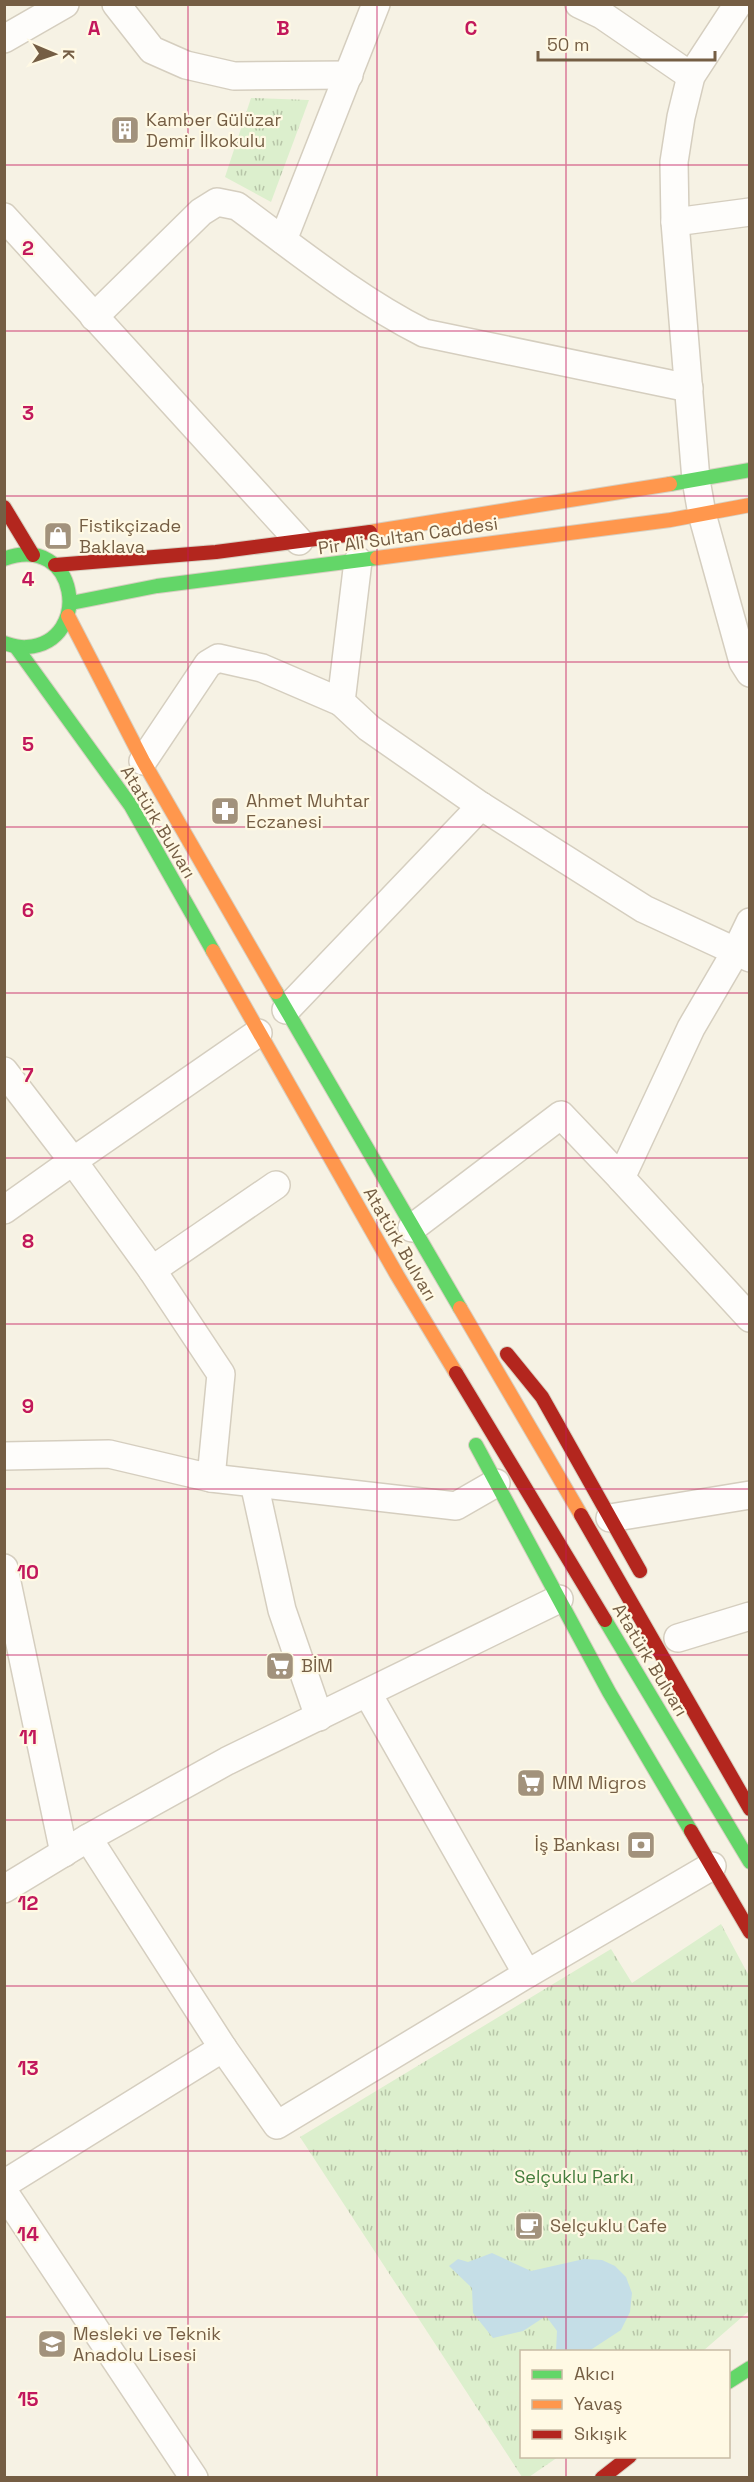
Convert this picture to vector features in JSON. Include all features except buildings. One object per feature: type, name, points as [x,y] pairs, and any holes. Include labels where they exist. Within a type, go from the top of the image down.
[{"type":"main road","points":[[4,559],[21,554],[33,555],[44,558],[55,565],[154,559],[299,541],[356,548],[750,470]]},
{"type":"main road","name":"Pir Ali Sultan Caddesi","points":[[70,610],[157,586],[302,568],[356,548],[702,514],[750,505]]},
{"type":"main road","points":[[4,507],[33,555]]},
{"type":"main road","points":[[299,541],[302,568]]},
{"type":"main road","name":"Atatürk Bulvarı","points":[[55,565],[67,582],[70,610],[143,761],[430,1259],[506,1384],[750,1809]]},
{"type":"main road","points":[[8,645],[25,648],[44,644],[59,632],[70,610]]},
{"type":"main road","name":"Atatürk Bulvarı","points":[[8,645],[131,806],[397,1275],[750,1862]]},
{"type":"main road","points":[[430,1259],[542,1397],[649,1588]]},
{"type":"main road","points":[[397,1275],[444,1380]]},
{"type":"main road","points":[[469,1432],[609,1692],[750,1932]]},
{"type":"main road","points":[[730,2381],[745,2370],[750,2361]]},
{"type":"main road","points":[[602,2478],[629,2458]]},
{"type":"street","points":[[4,39],[65,4]]},
{"type":"street","points":[[116,4],[152,50],[186,65],[234,76],[349,75]]},
{"type":"street","points":[[283,240],[376,4]]},
{"type":"street","points":[[579,4],[602,15],[691,76]]},
{"type":"street","points":[[738,4],[691,76],[681,117],[674,162],[675,222],[696,480],[702,514],[743,662],[750,673]]},
{"type":"street","points":[[94,317],[201,212],[217,202],[237,206],[392,317],[424,333],[689,388]]},
{"type":"street","points":[[675,222],[750,212]]},
{"type":"street","points":[[4,217],[299,541]]},
{"type":"street","points":[[341,702],[356,548]]},
{"type":"street","points":[[143,761],[208,664],[218,658],[262,668],[341,702],[369,728],[481,806],[644,909],[743,955]]},
{"type":"street","points":[[286,1010],[481,806]]},
{"type":"street","points":[[621,1178],[691,1028],[743,955],[750,922]]},
{"type":"street","points":[[4,1210],[258,1033]]},
{"type":"street","points":[[4,1071],[152,1270],[220,1374],[211,1478]]},
{"type":"street","points":[[412,1228],[561,1116],[750,1318]]},
{"type":"street","points":[[152,1270],[276,1185]]},
{"type":"street","points":[[4,1456],[109,1454],[211,1478],[456,1506],[496,1483]]},
{"type":"street","points":[[254,1483],[282,1610],[319,1717]]},
{"type":"street","points":[[609,1518],[750,1495]]},
{"type":"street","points":[[4,1568],[64,1853]]},
{"type":"street","points":[[4,1889],[88,1838],[227,1761],[559,1599]]},
{"type":"street","points":[[678,1638],[750,1616]]},
{"type":"street","points":[[368,1694],[527,1974]]},
{"type":"street","points":[[88,1838],[222,2048],[277,2125],[527,1974],[712,1866]]},
{"type":"street","points":[[4,2184],[222,2048]]},
{"type":"street","points":[[4,2192],[194,2478]]},
{"type":"green space","points":[[251,98],[309,100],[271,202],[225,177]]},
{"type":"green space","name":"Selçuklu Parkı","points":[[721,1924],[749,1976],[749,2311],[704,2350],[520,2350],[520,2458],[557,2458],[529,2477],[522,2477],[300,2137],[611,1949],[632,1983]]},
{"type":"water","points":[[492,2253],[531,2271],[584,2259],[602,2260],[615,2266],[626,2277],[632,2293],[630,2312],[621,2330],[591,2350],[556,2350],[557,2331],[546,2316],[523,2331],[493,2338],[473,2313],[472,2288],[449,2266],[458,2259],[468,2262]]},
{"type":"traffic: fast","points":[[670,484],[750,470]]},
{"type":"traffic: fast","points":[[4,559],[29,555],[48,560],[61,573],[68,591],[69,610],[62,627],[48,641],[27,647],[4,643]]},
{"type":"traffic: fast","points":[[71,603],[157,586],[377,558]]},
{"type":"traffic: fast","points":[[16,647],[131,806],[213,951]]},
{"type":"traffic: fast","points":[[276,992],[460,1308]]},
{"type":"traffic: fast","points":[[476,1445],[609,1692],[691,1831]]},
{"type":"traffic: fast","points":[[605,1620],[750,1862]]},
{"type":"traffic: fast","points":[[730,2381],[750,2368]]},
{"type":"traffic: slow","points":[[370,532],[670,484]]},
{"type":"traffic: slow","points":[[377,558],[670,520],[750,505]]},
{"type":"traffic: slow","points":[[68,616],[143,761],[276,992]]},
{"type":"traffic: slow","points":[[213,951],[397,1275],[456,1373]]},
{"type":"traffic: slow","points":[[460,1308],[581,1515]]},
{"type":"traffic: jam","points":[[4,507],[33,555]]},
{"type":"traffic: jam","points":[[55,565],[216,552],[370,532]]},
{"type":"traffic: jam","points":[[507,1354],[542,1397],[640,1571]]},
{"type":"traffic: jam","points":[[456,1373],[605,1620]]},
{"type":"traffic: jam","points":[[581,1515],[750,1809]]},
{"type":"traffic: jam","points":[[691,1831],[750,1932]]},
{"type":"traffic: jam","points":[[602,2478],[627,2458]]},
{"type":"place","name":"Kamber Gülüzar Demir İlkokulu","points":[[125,130]]},
{"type":"place","name":"Fistikçizade Baklava","points":[[58,536]]},
{"type":"place","name":"Ahmet Muhtar Eczanesi","points":[[225,811]]},
{"type":"place","name":"BİM","points":[[280,1666]]},
{"type":"place","name":"MM Migros","points":[[531,1783]]},
{"type":"place","name":"İş Bankası","points":[[641,1845]]},
{"type":"place","name":"Selçuklu Cafe","points":[[529,2226]]},
{"type":"place","name":"Mesleki ve Teknik Anadolu Lisesi","points":[[52,2344]]}]
